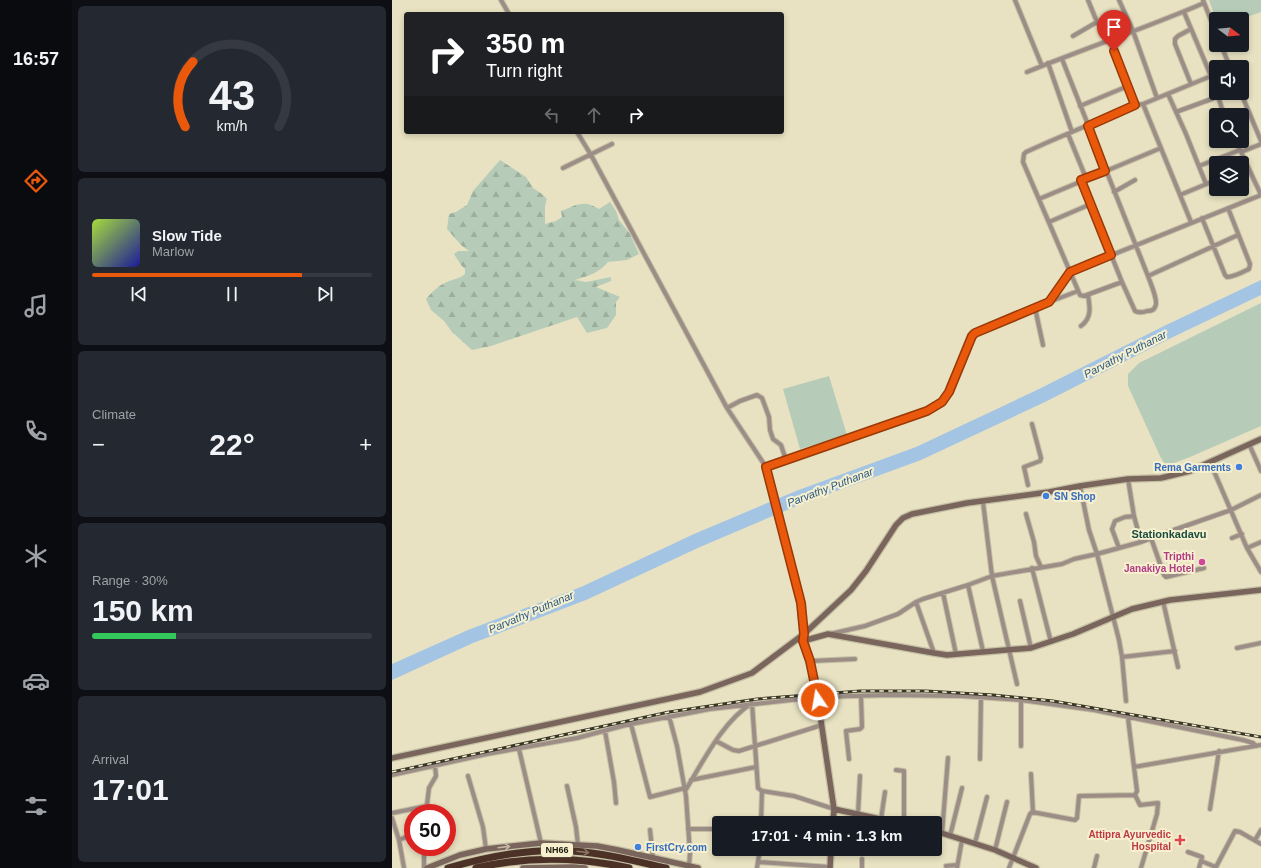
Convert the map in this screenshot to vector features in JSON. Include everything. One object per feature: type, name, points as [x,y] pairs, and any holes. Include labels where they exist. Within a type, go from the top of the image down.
[{"type":"highway","name":"NH66","points":[[448,868],[477,860],[513,853],[554,850],[601,854],[666,868]]},
{"type":"highway","name":"NH66","points":[[476,868],[517,861],[553,859],[575,860],[629,868]]},
{"type":"main road","points":[[392,758],[700,692],[752,673],[804,634],[851,590],[866,571],[896,525],[904,518],[920,512],[967,503],[983,502],[1128,479],[1161,478],[1190,471],[1261,439]]},
{"type":"main road","points":[[803,641],[828,634],[934,653],[956,654],[1031,648],[1051,642],[1132,609],[1163,601],[1261,590]]},
{"type":"main road","points":[[804,634],[803,641],[810,661],[818,697],[834,809],[834,816]]},
{"type":"main road","points":[[834,809],[867,816]]},
{"type":"main road","points":[[942,833],[995,850],[1036,868]]},
{"type":"main road","points":[[425,868],[460,855],[486,849],[541,843],[578,845],[618,850],[698,868]]},
{"type":"main road","points":[[830,868],[831,856]]},
{"type":"main road","points":[[523,868],[585,868]]},
{"type":"street","points":[[501,0],[508,12]]},
{"type":"street","points":[[1015,0],[1042,66]]},
{"type":"street","points":[[1088,0],[1097,22],[1110,40],[1135,105]]},
{"type":"street","points":[[1119,0],[1133,31],[1157,98]]},
{"type":"street","points":[[1027,72],[1184,12],[1203,1],[1209,16]]},
{"type":"street","points":[[1184,12],[1209,65]]},
{"type":"street","points":[[1073,36],[1097,22]]},
{"type":"street","points":[[1191,29],[1175,39],[1175,44],[1191,84]]},
{"type":"street","points":[[1062,59],[1105,171],[1148,276],[1157,304],[1151,310],[1143,312],[1135,311],[1081,180]]},
{"type":"street","points":[[1048,63],[1086,178]]},
{"type":"street","points":[[1122,282],[1088,295],[1082,296],[1078,291],[1023,162],[1024,154],[1135,105],[1143,104],[1209,77]]},
{"type":"street","points":[[1080,106],[1128,86]]},
{"type":"street","points":[[1168,94],[1206,184]]},
{"type":"street","points":[[1176,112],[1209,98]]},
{"type":"street","points":[[1199,166],[1261,142],[1244,100]]},
{"type":"street","points":[[1143,104],[1191,222]]},
{"type":"street","points":[[578,134],[591,155],[727,408],[766,467],[801,603],[804,634]]},
{"type":"street","points":[[563,168],[612,144]]},
{"type":"street","points":[[1039,199],[1081,180],[1161,148]]},
{"type":"street","points":[[1239,148],[1242,156]]},
{"type":"street","points":[[1049,302],[1070,272],[1261,195],[1249,172]]},
{"type":"street","points":[[1114,192],[1135,180]]},
{"type":"street","points":[[1180,195],[1209,183]]},
{"type":"street","points":[[1049,222],[1091,204]]},
{"type":"street","points":[[1202,218],[1224,275],[1227,277],[1246,270],[1249,268],[1250,264],[1228,208]]},
{"type":"street","points":[[1148,276],[1238,235]]},
{"type":"street","points":[[766,467],[927,411],[942,402],[949,392],[972,336],[975,333],[1078,291]]},
{"type":"street","points":[[1081,326],[1086,322],[1091,311],[1088,295]]},
{"type":"street","points":[[1035,308],[1043,345]]},
{"type":"street","points":[[727,408],[740,401],[757,395],[762,398],[770,417],[770,430],[773,439],[781,445],[786,460]]},
{"type":"street","points":[[1028,485],[1024,466],[1040,462],[1041,458],[1032,424]]},
{"type":"street","points":[[1249,444],[1261,471]]},
{"type":"street","points":[[1210,462],[1248,548],[1261,572]]},
{"type":"street","points":[[1128,479],[1134,516],[1141,542]]},
{"type":"street","points":[[1080,486],[1089,530],[1114,616],[1122,657],[1126,701]]},
{"type":"street","points":[[828,634],[865,626],[898,614],[916,602],[992,576],[1062,564],[1074,559],[1141,542],[1231,510],[1261,495]]},
{"type":"street","points":[[983,502],[992,576],[1017,684]]},
{"type":"street","points":[[1026,514],[1034,542],[1036,556],[1041,567]]},
{"type":"street","points":[[1119,548],[1112,529],[1116,522],[1125,517],[1134,516]]},
{"type":"street","points":[[1232,538],[1242,534]]},
{"type":"street","points":[[1151,538],[1166,577],[1204,568]]},
{"type":"street","points":[[1248,548],[1261,542]]},
{"type":"street","points":[[1032,568],[1051,642]]},
{"type":"street","points":[[968,585],[983,651]]},
{"type":"street","points":[[943,593],[956,654]]},
{"type":"street","points":[[1020,601],[1031,648]]},
{"type":"street","points":[[1163,601],[1178,667]]},
{"type":"street","points":[[916,602],[934,653]]},
{"type":"street","points":[[1237,648],[1261,642]]},
{"type":"street","points":[[1122,657],[1175,651]]},
{"type":"street","points":[[810,661],[855,659]]},
{"type":"street","points":[[392,775],[577,738],[605,730],[669,716],[752,704],[818,697],[889,695],[980,696],[1022,700],[1094,710],[1243,740],[1259,745]]},
{"type":"street","points":[[849,759],[846,731],[860,729],[862,727],[861,696]]},
{"type":"street","points":[[980,696],[980,759]]},
{"type":"street","points":[[1021,746],[1022,700]]},
{"type":"street","points":[[631,724],[650,797],[685,789],[716,741],[745,707],[752,704]]},
{"type":"street","points":[[752,704],[758,786],[762,791],[761,816]]},
{"type":"street","points":[[669,716],[677,746],[685,789],[690,853],[689,866]]},
{"type":"street","points":[[1128,718],[1137,791],[1135,795],[1140,805],[1158,803],[1157,814],[1141,868]]},
{"type":"street","points":[[716,741],[736,751],[822,725]]},
{"type":"street","points":[[605,730],[616,803]]},
{"type":"street","points":[[1134,767],[1259,745]]},
{"type":"street","points":[[519,749],[541,843]]},
{"type":"street","points":[[1210,809],[1219,751]]},
{"type":"street","points":[[942,833],[948,758]]},
{"type":"street","points":[[427,804],[429,788],[436,776],[434,766]]},
{"type":"street","points":[[691,780],[756,767]]},
{"type":"street","points":[[896,770],[904,771],[904,816]]},
{"type":"street","points":[[1031,774],[1033,813]]},
{"type":"street","points":[[468,776],[483,827],[486,849]]},
{"type":"street","points":[[858,814],[860,776]]},
{"type":"street","points":[[567,786],[576,827],[578,845]]},
{"type":"street","points":[[950,836],[962,788]]},
{"type":"street","points":[[762,791],[794,796],[834,809]]},
{"type":"street","points":[[881,816],[885,792]]},
{"type":"street","points":[[1033,813],[1074,821],[1077,818],[1079,796],[1135,795]]},
{"type":"street","points":[[975,843],[987,797]]},
{"type":"street","points":[[995,850],[1007,802]]},
{"type":"street","points":[[392,813],[404,811]]},
{"type":"street","points":[[1009,868],[1030,814],[1033,813]]},
{"type":"street","points":[[392,818],[404,868]]},
{"type":"street","points":[[688,829],[712,829]]},
{"type":"street","points":[[650,830],[650,846],[653,858]]},
{"type":"street","points":[[1255,840],[1261,830]]},
{"type":"street","points":[[1201,861],[1216,867],[1234,831],[1240,832],[1261,844]]},
{"type":"street","points":[[398,840],[404,838]]},
{"type":"street","points":[[946,866],[957,866],[962,840]]},
{"type":"street","points":[[1188,852],[1202,857],[1200,868]]},
{"type":"street","points":[[424,856],[425,868]]},
{"type":"street","points":[[757,868],[759,856]]},
{"type":"street","points":[[1094,868],[1097,856]]},
{"type":"street","points":[[862,859],[862,868]]},
{"type":"street","points":[[758,862],[830,868]]},
{"type":"green space","points":[[1209,0],[1261,0],[1261,12],[1249,16],[1249,12],[1213,12]]},
{"type":"green space","points":[[500,160],[526,177],[533,188],[547,199],[545,206],[545,224],[556,221],[562,217],[561,211],[580,204],[589,204],[599,209],[610,202],[616,211],[619,220],[630,234],[639,254],[627,260],[608,262],[597,271],[575,280],[586,282],[611,277],[611,281],[596,287],[620,297],[616,302],[616,315],[607,328],[587,333],[577,317],[491,346],[472,350],[452,332],[444,321],[431,310],[426,299],[438,287],[465,274],[465,269],[454,254],[458,251],[469,251],[461,245],[447,229],[449,214],[456,212],[467,205],[473,191]]},
{"type":"green space","points":[[1261,303],[1261,426],[1166,466],[1128,386],[1128,374],[1139,363]]},
{"type":"green space","points":[[829,376],[847,435],[800,449],[783,389]]},
{"type":"water","name":"Parvathy Puthanar","points":[[1261,280],[1261,295],[1171,338],[1045,402],[921,460],[801,504],[700,547],[586,600],[473,643],[392,680],[392,664],[468,630],[581,587],[694,534],[796,491],[916,447],[1039,389],[1164,326]]},
{"type":"railway","points":[[392,772],[669,712],[757,699],[860,691],[926,691],[993,695],[1053,701],[1261,737]]},
{"type":"place","name":"Rema Garments","points":[[1239,467]]},
{"type":"place","name":"SN Shop","points":[[1046,496]]},
{"type":"place","name":"Tripthi Janakiya Hotel","points":[[1202,562]]},
{"type":"place","name":"Attipra Ayurvedic Hospital","points":[[1180,840]]},
{"type":"place","name":"FirstCry.com","points":[[638,847]]},
{"type":"district","name":"Stationkadavu","points":[[1169,534]]},
{"type":"route","points":[[818,700],[810,661],[803,641],[804,634],[801,603],[787,543],[766,467],[927,411],[942,402],[949,392],[972,336],[975,333],[1049,302],[1070,272],[1111,255],[1081,180],[1105,171],[1088,126],[1135,105],[1114,51]]}]
